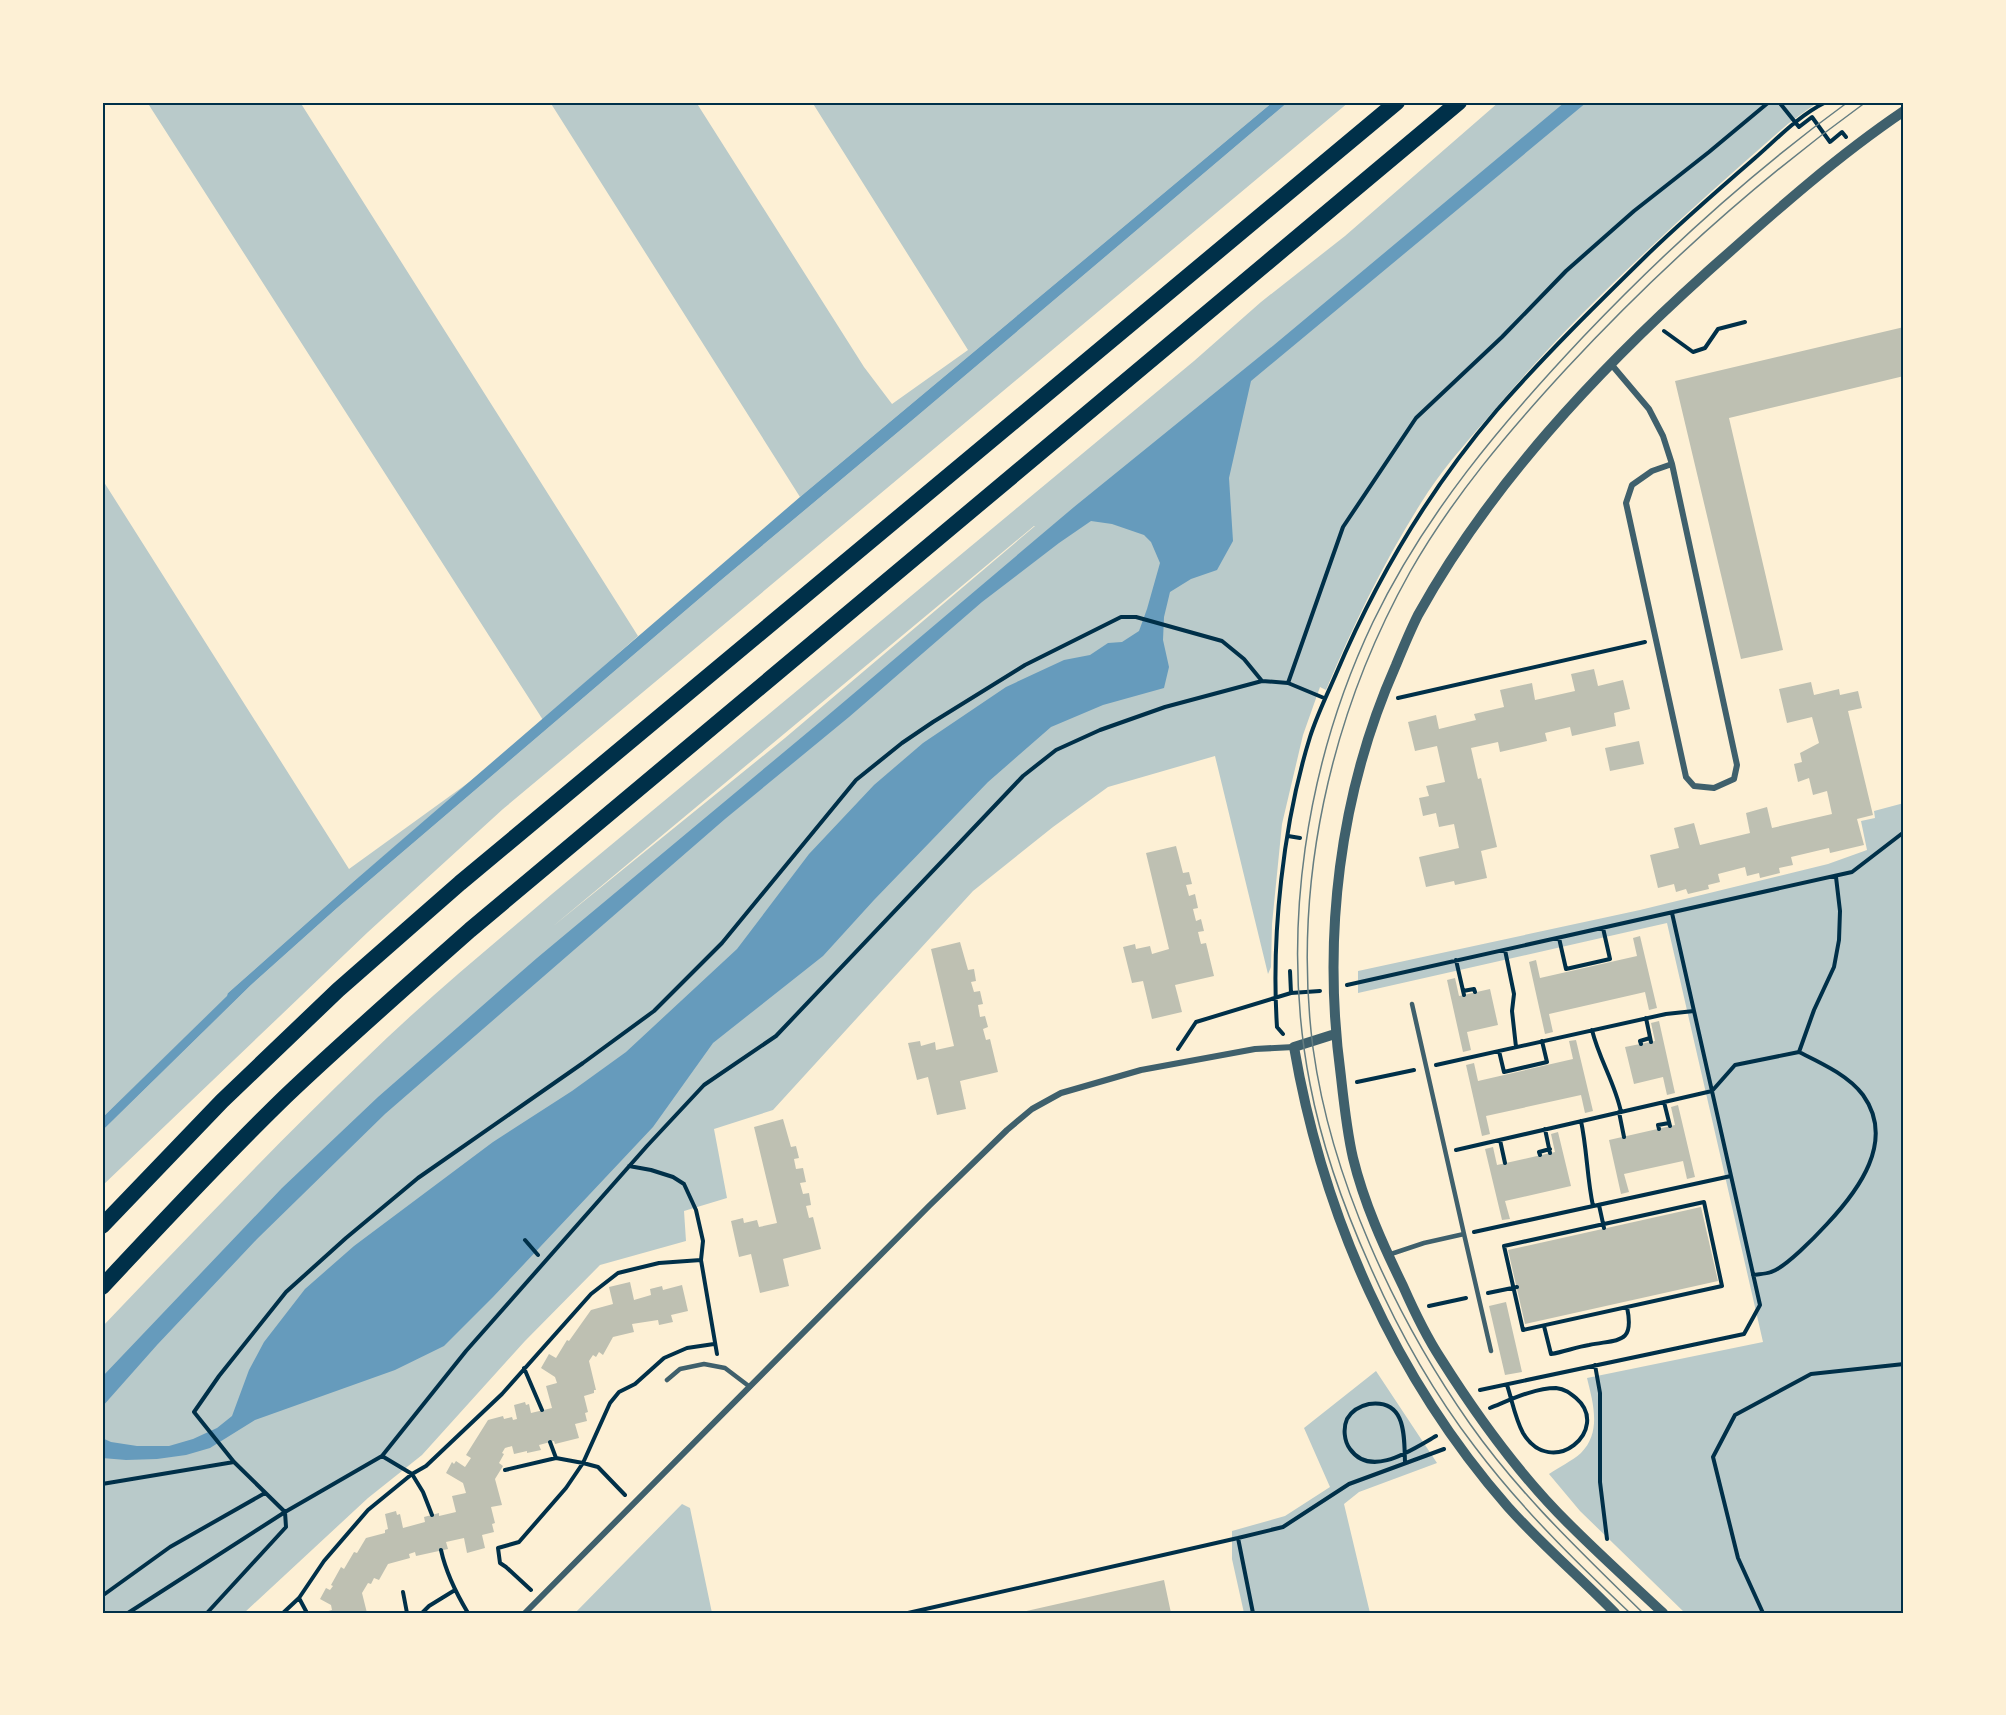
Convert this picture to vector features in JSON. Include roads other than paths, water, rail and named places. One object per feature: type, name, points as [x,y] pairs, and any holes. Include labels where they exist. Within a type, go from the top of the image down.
[{"type":"highway","points":[[102,1226],[222,1101],[280,1045],[338,990],[460,883],[1397,102]]},
{"type":"highway","points":[[102,1287],[285,1097],[470,930],[1459,102]]},
{"type":"street","points":[[1663,1613],[1567,1523],[1506,1452],[1439,1356],[1388,1255],[1372,1219],[1353,1158],[1342,1086],[1335,1034],[1333,990],[1336,882],[1357,772],[1379,702],[1417,618],[1459,548],[1532,453],[1572,406],[1651,322],[1799,190],[1853,147],[1902,117]]},
{"type":"street","points":[[1611,364],[1649,409],[1663,436],[1672,464],[1737,765],[1734,779],[1714,788],[1694,786],[1686,777],[1626,503],[1632,485],[1652,471],[1672,464]]},
{"type":"street","points":[[525,1613],[929,1206],[1007,1130],[1032,1109],[1061,1093],[1108,1078],[1254,1049],[1294,1047],[1335,1034]]},
{"type":"street","points":[[1294,1047],[1300,1083],[1324,1175],[1348,1246],[1388,1332],[1458,1445],[1508,1507],[1615,1613]]},
{"type":"lane","points":[[1412,1004],[1491,1351]]},
{"type":"lane","points":[[1388,1255],[1424,1243],[1464,1234]]},
{"type":"lane","points":[[667,1380],[680,1369],[704,1364],[725,1368],[750,1387]]},
{"type":"water","points":[[1273,102],[1288,102],[720,581],[337,908],[251,985],[105,1128],[102,1128],[102,1118],[228,993],[353,882],[800,497]]},
{"type":"water","points":[[1565,102],[1587,102],[1251,381],[1229,478],[1233,541],[1217,570],[1191,579],[1170,592],[1164,617],[1163,640],[1169,667],[1164,688],[1103,705],[1051,727],[988,782],[823,956],[713,1043],[653,1127],[444,1346],[395,1370],[255,1420],[210,1448],[186,1455],[157,1459],[102,1458],[102,1438],[111,1442],[137,1446],[169,1446],[193,1439],[217,1428],[232,1416],[249,1370],[264,1342],[305,1289],[354,1246],[493,1142],[572,1091],[626,1052],[737,949],[809,854],[874,785],[923,743],[1006,687],[1064,660],[1090,655],[1108,643],[1122,642],[1139,631],[1160,563],[1151,542],[1144,535],[1112,524],[1091,521],[982,602],[849,717],[725,819],[385,1114],[257,1239],[102,1407],[102,1377],[282,1188],[378,1097],[537,958],[1074,507],[1274,345]]},
{"type":"tram line","points":[[1630,1613],[1529,1512],[1459,1426],[1404,1337],[1360,1244],[1321,1131],[1310,1084],[1301,1026],[1298,967],[1299,908],[1305,848],[1316,790],[1331,732],[1350,676],[1373,622],[1394,582],[1441,507],[1523,403],[1614,305],[1710,213],[1848,102]]},
{"type":"tram line","points":[[1643,1613],[1552,1523],[1489,1450],[1442,1382],[1416,1339],[1370,1245],[1335,1147],[1322,1097],[1313,1048],[1308,987],[1308,925],[1313,863],[1324,802],[1339,742],[1358,684],[1382,627],[1410,572],[1444,518],[1502,441],[1544,393],[1636,297],[1747,195],[1866,102]]}]
